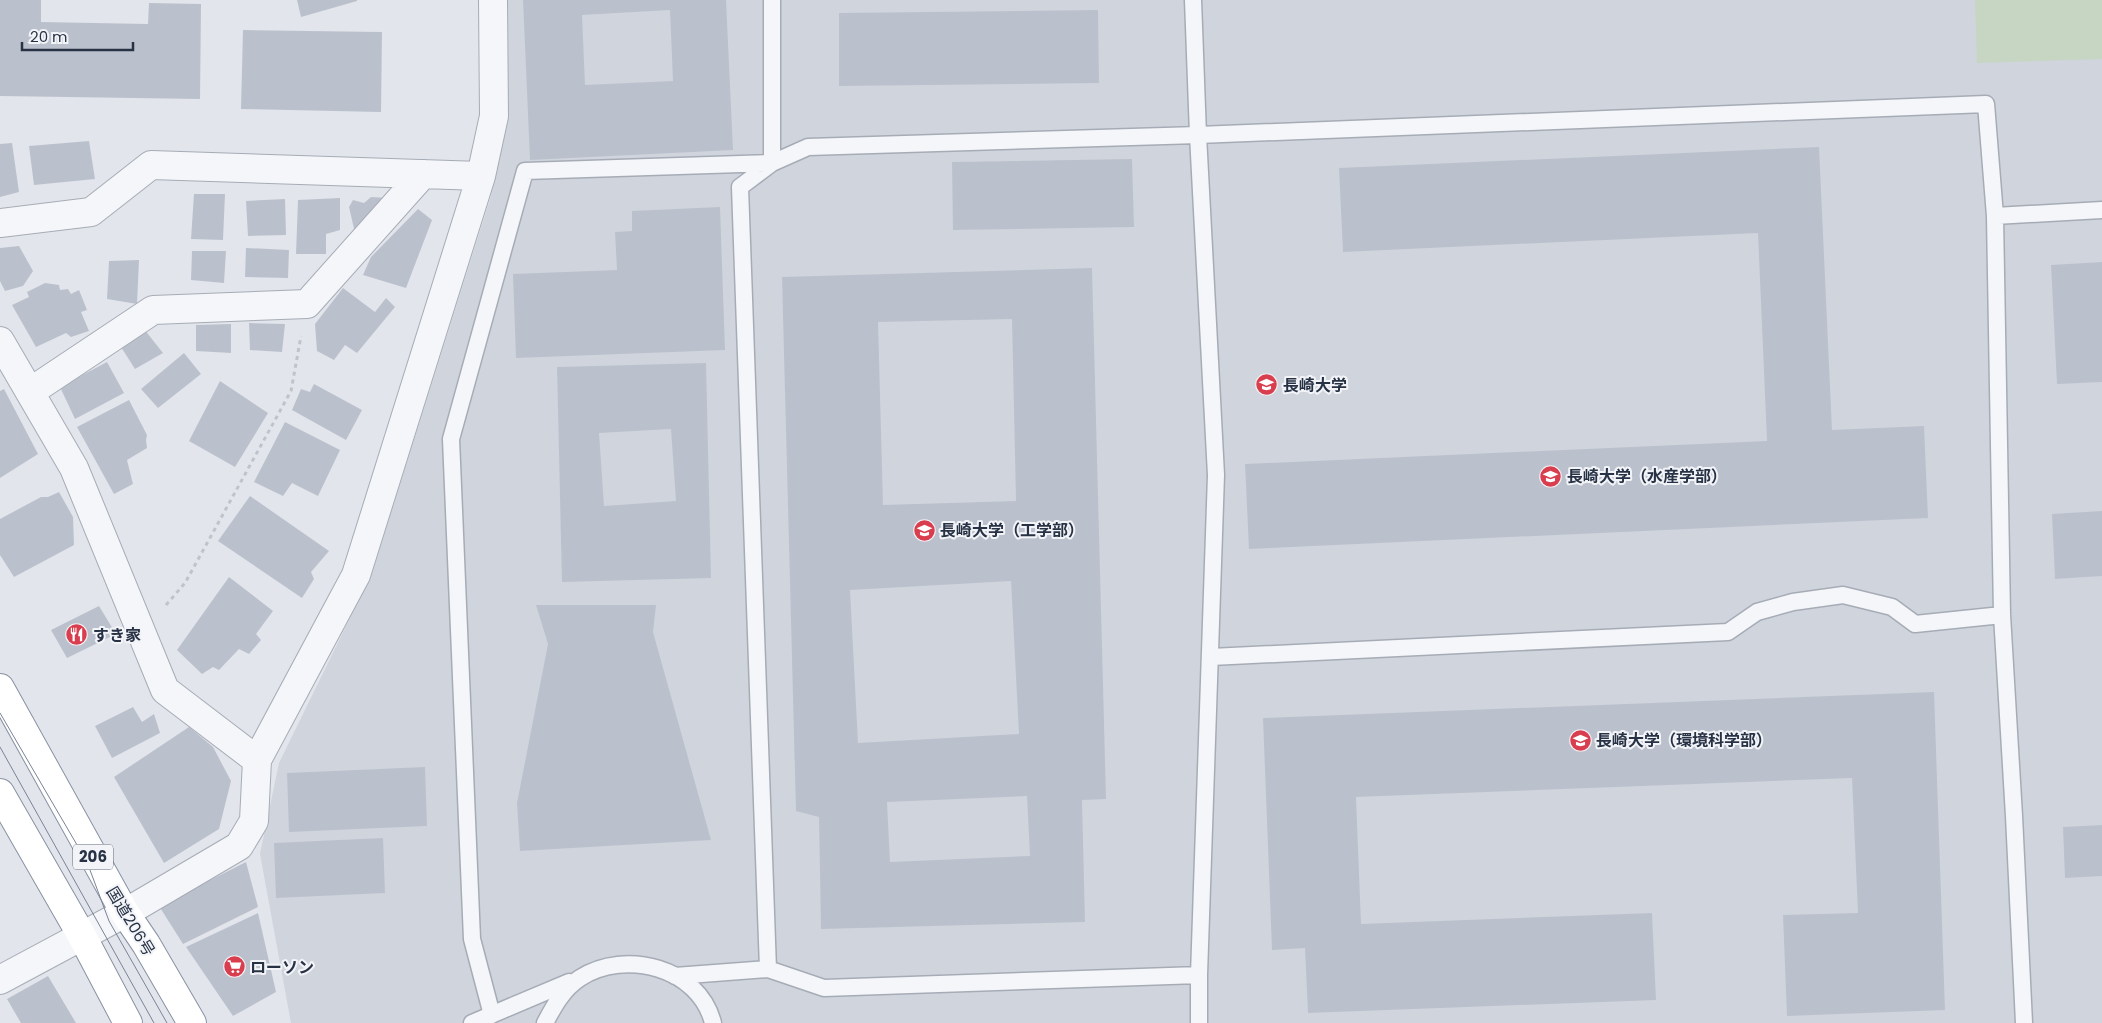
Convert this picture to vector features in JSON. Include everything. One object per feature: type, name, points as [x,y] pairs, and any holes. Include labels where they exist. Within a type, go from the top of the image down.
[{"type":"highway","name":"国道206号","points":[[0,688],[124,913],[146,944],[192,1023]]},
{"type":"highway","points":[[0,793],[82,936],[128,1023]]},
{"type":"street","points":[[0,980],[124,913],[239,846],[254,821],[257,760],[356,575],[481,176],[494,116],[493,0]]},
{"type":"street","points":[[0,223],[91,212],[151,164],[481,176]]},
{"type":"street","points":[[30,392],[153,310],[307,304],[422,174]]},
{"type":"street","points":[[0,341],[74,468],[165,690],[257,760]]},
{"type":"lane","points":[[772,0],[772,164]]},
{"type":"lane","points":[[1193,0],[1198,135],[1216,475],[1199,1023]]},
{"type":"lane","points":[[768,969],[740,186],[772,164],[808,147],[1198,135],[1986,104],[1995,216],[2002,615],[2024,1023]]},
{"type":"lane","points":[[492,1016],[472,939],[451,439],[525,171],[772,164]]},
{"type":"lane","points":[[1995,216],[2102,210]]},
{"type":"lane","points":[[1211,657],[1728,632],[1757,612],[1793,602],[1843,596],[1892,607],[1916,624],[2002,615]]},
{"type":"lane","points":[[472,1023],[492,1016],[601,967],[626,963],[652,966],[675,976],[697,994],[713,1023]]},
{"type":"lane","points":[[675,976],[768,969],[824,988],[1199,975]]},
{"type":"lane","points":[[545,1023],[557,999],[579,978]]},
{"type":"path","points":[[142,634],[185,583],[291,392],[307,304]]},
{"type":"shaded area","name":"長崎大学","points":[[501,0],[2102,0],[2102,1023],[291,1023],[260,854],[279,763],[372,573],[491,196],[501,98]]},
{"type":"green space","points":[[1975,0],[2102,0],[2102,59],[1977,63]]},
{"type":"building","points":[[0,0],[41,0],[41,22],[148,24],[149,3],[201,4],[200,99],[0,96]]},
{"type":"building","points":[[297,0],[357,0],[357,1],[301,17]]},
{"type":"building","points":[[523,0],[726,0],[733,150],[530,160]],"holes":[[[670,10],[673,81],[585,85],[582,15]]]},
{"type":"building","points":[[1098,10],[1099,83],[839,86],[839,13]]},
{"type":"building","points":[[243,30],[382,32],[381,112],[241,109]]},
{"type":"building","points":[[89,141],[95,179],[34,185],[29,146]]},
{"type":"building","points":[[12,143],[19,192],[0,197],[0,144]]},
{"type":"building","points":[[1819,147],[1832,430],[1924,426],[1928,518],[1249,549],[1245,464],[1767,441],[1758,233],[1343,252],[1339,168]]},
{"type":"building","points":[[1132,159],[1134,227],[953,230],[952,162]]},
{"type":"building","points":[[194,194],[225,194],[223,240],[191,239]]},
{"type":"building","points":[[371,197],[389,198],[355,233],[349,207],[353,200],[364,203]]},
{"type":"building","points":[[340,198],[340,230],[326,234],[326,254],[296,254],[298,200]]},
{"type":"building","points":[[285,199],[286,235],[248,236],[246,201]]},
{"type":"building","points":[[720,207],[725,350],[516,358],[513,274],[617,270],[615,232],[632,231],[632,211]]},
{"type":"building","points":[[418,209],[432,220],[406,288],[363,275],[371,257]]},
{"type":"building","points":[[19,246],[33,271],[23,286],[5,291],[0,281],[0,248]]},
{"type":"building","points":[[246,248],[289,250],[288,278],[245,277]]},
{"type":"building","points":[[192,251],[226,251],[224,283],[191,280]]},
{"type":"building","points":[[139,260],[137,304],[107,299],[109,261]]},
{"type":"building","points":[[2102,262],[2102,382],[2057,384],[2051,265]]},
{"type":"building","points":[[1092,268],[1106,799],[1082,800],[1085,922],[821,929],[819,817],[796,811],[782,277]],"holes":[[[1012,319],[1016,501],[883,505],[878,322]],[[1011,581],[1019,734],[858,743],[850,590]],[[1027,796],[1030,856],[890,862],[887,802]]]},
{"type":"building","points":[[45,283],[59,285],[60,290],[68,289],[71,294],[79,290],[87,310],[81,312],[89,331],[71,337],[66,333],[36,347],[12,305],[29,297],[27,292]]},
{"type":"building","points":[[343,288],[375,312],[386,298],[395,307],[357,353],[345,345],[334,360],[317,351],[315,324]]},
{"type":"building","points":[[249,323],[285,324],[282,352],[250,350]]},
{"type":"building","points":[[231,324],[231,353],[196,351],[196,325]]},
{"type":"building","points":[[144,329],[163,353],[135,369],[121,347]]},
{"type":"building","points":[[184,353],[201,374],[158,408],[141,389]]},
{"type":"building","points":[[107,362],[124,393],[75,419],[60,387]]},
{"type":"building","points":[[706,363],[711,578],[562,582],[557,367]],"holes":[[[671,429],[676,501],[604,506],[599,433]]]},
{"type":"building","points":[[220,381],[268,413],[235,467],[189,441]]},
{"type":"building","points":[[314,384],[362,410],[346,440],[292,410],[301,389],[310,392]]},
{"type":"building","points":[[4,389],[38,454],[0,478],[0,391]]},
{"type":"building","points":[[129,400],[147,435],[147,448],[127,460],[133,484],[114,494],[77,427]]},
{"type":"building","points":[[285,422],[340,450],[318,496],[292,483],[283,496],[254,482]]},
{"type":"building","points":[[59,492],[73,517],[74,545],[14,577],[0,555],[0,519],[41,497],[48,497]]},
{"type":"building","points":[[250,496],[329,551],[311,572],[314,579],[302,598],[218,541]]},
{"type":"building","points":[[2102,511],[2102,576],[2055,579],[2052,514]]},
{"type":"building","points":[[229,577],[273,611],[256,634],[261,640],[249,654],[239,649],[219,670],[213,667],[202,674],[177,650]]},
{"type":"building","points":[[536,605],[656,605],[653,632],[711,840],[520,851],[517,803],[548,644]]},
{"type":"building","points":[[99,606],[116,634],[67,658],[51,630]]},
{"type":"building","points":[[1934,692],[1945,1010],[1787,1016],[1783,915],[1858,913],[1852,778],[1356,797],[1361,924],[1652,913],[1656,1000],[1308,1013],[1305,948],[1272,950],[1263,718]]},
{"type":"building","points":[[133,707],[142,722],[154,714],[160,733],[112,758],[95,726]]},
{"type":"building","points":[[189,727],[213,747],[231,781],[219,829],[164,863],[114,777]]},
{"type":"building","points":[[425,767],[427,826],[289,832],[287,773]]},
{"type":"building","points":[[2102,825],[2102,876],[2065,878],[2063,827]]},
{"type":"building","points":[[383,838],[385,893],[276,898],[274,843]]},
{"type":"building","points":[[246,862],[258,907],[183,944],[159,906]]},
{"type":"building","points":[[258,913],[276,992],[233,1016],[186,947]]},
{"type":"building","points":[[48,976],[76,1023],[21,1023],[7,999]]},
{"type":"tram line","points":[[0,713],[87,862],[109,921],[167,1023]]},
{"type":"tram line","points":[[0,747],[154,1023]]},
{"type":"place","name":"長崎大学","points":[[1267,385]]},
{"type":"place","name":"長崎大学（水産学部）","points":[[1551,476]]},
{"type":"place","name":"長崎大学（工学部）","points":[[924,530]]},
{"type":"place","name":"すき家","points":[[77,635]]},
{"type":"place","name":"長崎大学（環境科学部）","points":[[1580,740]]},
{"type":"place","name":"ローソン","points":[[234,967]]}]
